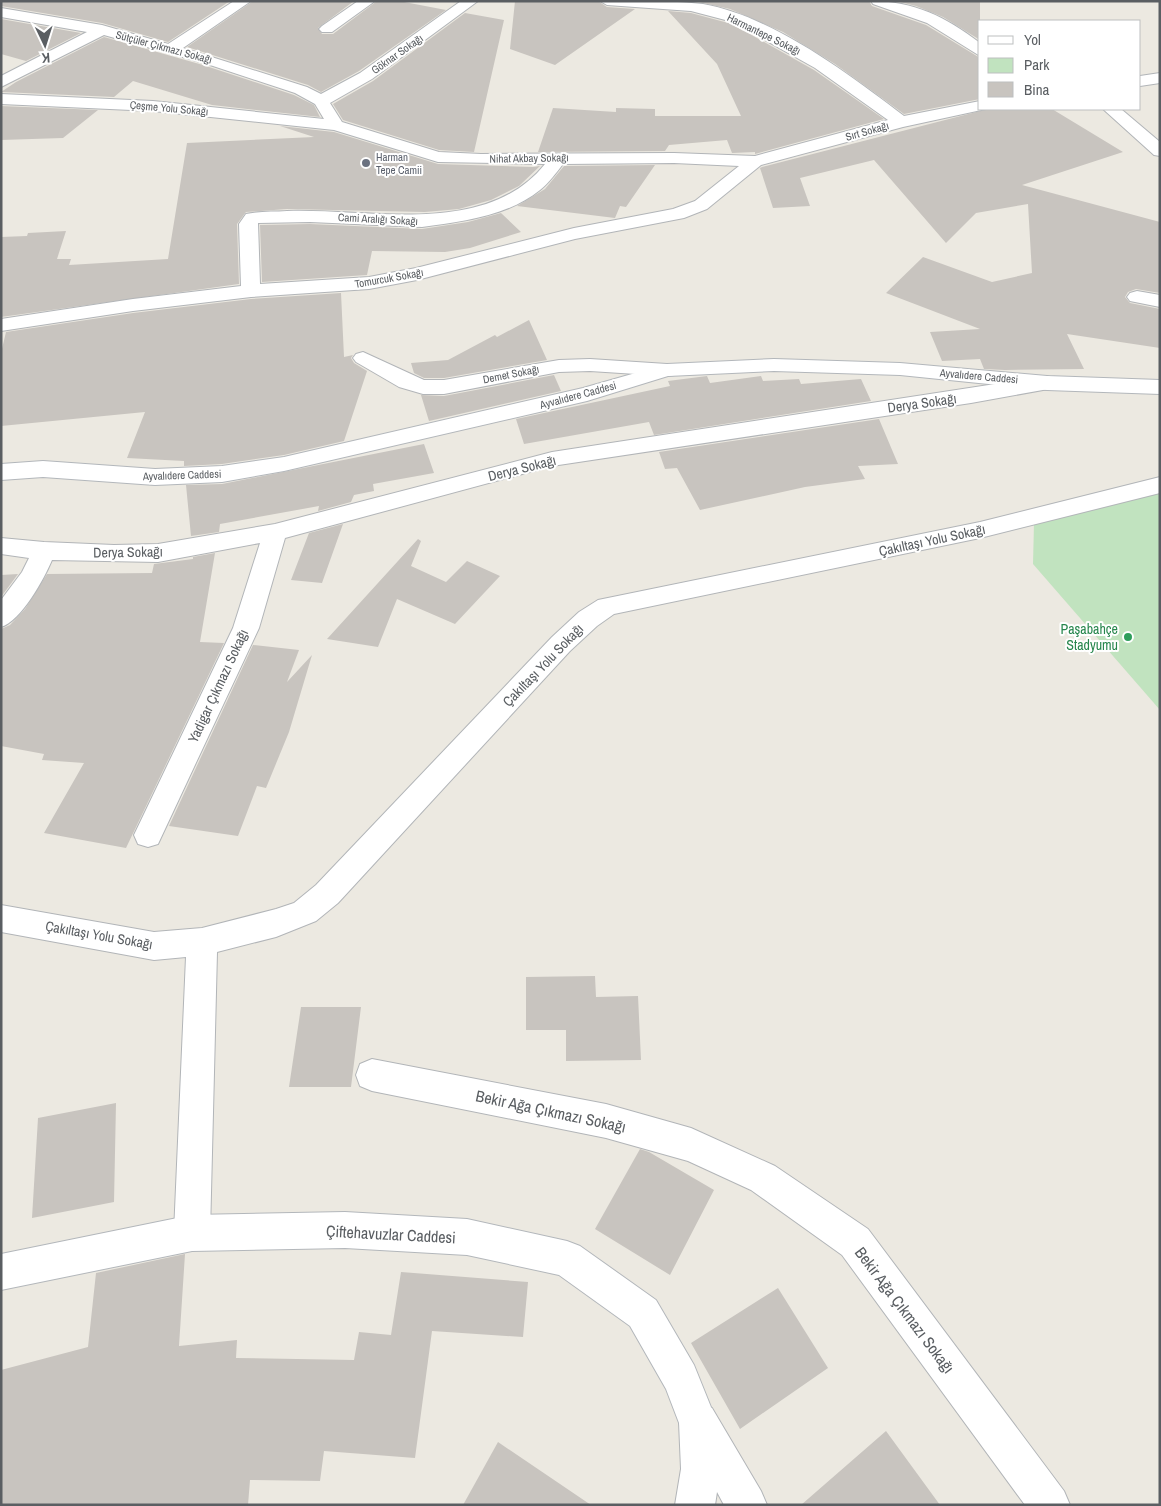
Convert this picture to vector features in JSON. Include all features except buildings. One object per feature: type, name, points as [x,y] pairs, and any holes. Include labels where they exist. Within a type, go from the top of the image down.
[{"type":"street","points":[[170,49],[244,1]]},
{"type":"street","points":[[327,29],[368,1]]},
{"type":"street","name":"Göknar Sokağı","points":[[321,101],[366,76],[471,1]]},
{"type":"street","name":"Harmantepe Sokağı","points":[[607,1],[692,7],[719,12],[748,23],[818,62],[858,88],[901,122]]},
{"type":"street","points":[[878,1],[936,19],[958,32],[978,49]]},
{"type":"street","name":"Sütçüler Çıkmazı Sokağı","points":[[1,12],[102,30],[210,60],[301,90],[321,101]]},
{"type":"street","points":[[1,82],[102,30]]},
{"type":"street","points":[[1141,80],[1160,78]]},
{"type":"street","name":"Çeşme Yolu Sokağı","points":[[1,99],[153,106],[336,125]]},
{"type":"street","points":[[321,101],[336,125]]},
{"type":"street","name":"Sırt Sokağı","points":[[755,161],[901,122],[978,106]]},
{"type":"street","points":[[1112,110],[1160,151]]},
{"type":"street","name":"Nihat Akbay Sokağı","points":[[336,125],[438,157],[481,159],[558,157],[755,161]]},
{"type":"street","name":"Cami Aralığı Sokağı","points":[[251,291],[248,224],[252,218],[310,216],[437,220],[483,210],[533,188],[558,157]]},
{"type":"street","name":"Tomurcuk Sokağı","points":[[1,325],[133,305],[251,291],[369,283],[417,274],[591,230],[678,214],[701,205],[755,161]]},
{"type":"street","points":[[1137,297],[1160,301]]},
{"type":"street","name":"Demet Sokağı","points":[[363,358],[406,382],[423,387],[444,387],[559,366],[590,365],[666,370]]},
{"type":"street","name":"Ayvalıdere Caddesi","points":[[1,472],[51,469],[155,477],[222,474],[284,464],[588,394],[666,370],[774,365],[862,368],[1047,382],[1160,388]]},
{"type":"street","name":"Derya Sokağı","points":[[1,546],[44,551],[114,554],[158,553],[275,532],[552,459],[971,396],[1047,382]]},
{"type":"street","name":"Çakıltaşı Yolu Sokağı","points":[[1,918],[154,946],[202,942],[305,912],[320,900],[561,644],[588,619],[607,606],[980,530],[1160,485]]},
{"type":"street","name":"Yadigar Çıkmazı Sokağı","points":[[148,835],[246,628],[275,532]]},
{"type":"street","points":[[1,618],[33,576],[44,551]]},
{"type":"street","points":[[192,1233],[202,942]]},
{"type":"street","name":"Bekir Ağa Çıkmazı Sokağı","points":[[372,1075],[606,1121],[691,1145],[763,1178],[855,1242],[1050,1505]]},
{"type":"street","name":"Çiftehavuzlar Caddesi","points":[[1,1272],[192,1233],[345,1230],[467,1237],[567,1259],[643,1313],[681,1378],[698,1422]]},
{"type":"street","points":[[695,1505],[701,1469],[698,1422]]},
{"type":"street","points":[[698,1422],[747,1505]]},
{"type":"green space","name":"Paşabahçe Stadyumu","points":[[1160,490],[1160,710],[1033,564],[1034,523]]},
{"type":"place","name":"Harman Tepe Camii","points":[[366,163]]},
{"type":"place","name":"Paşabahçe Stadyumu","points":[[1128,637]]}]
